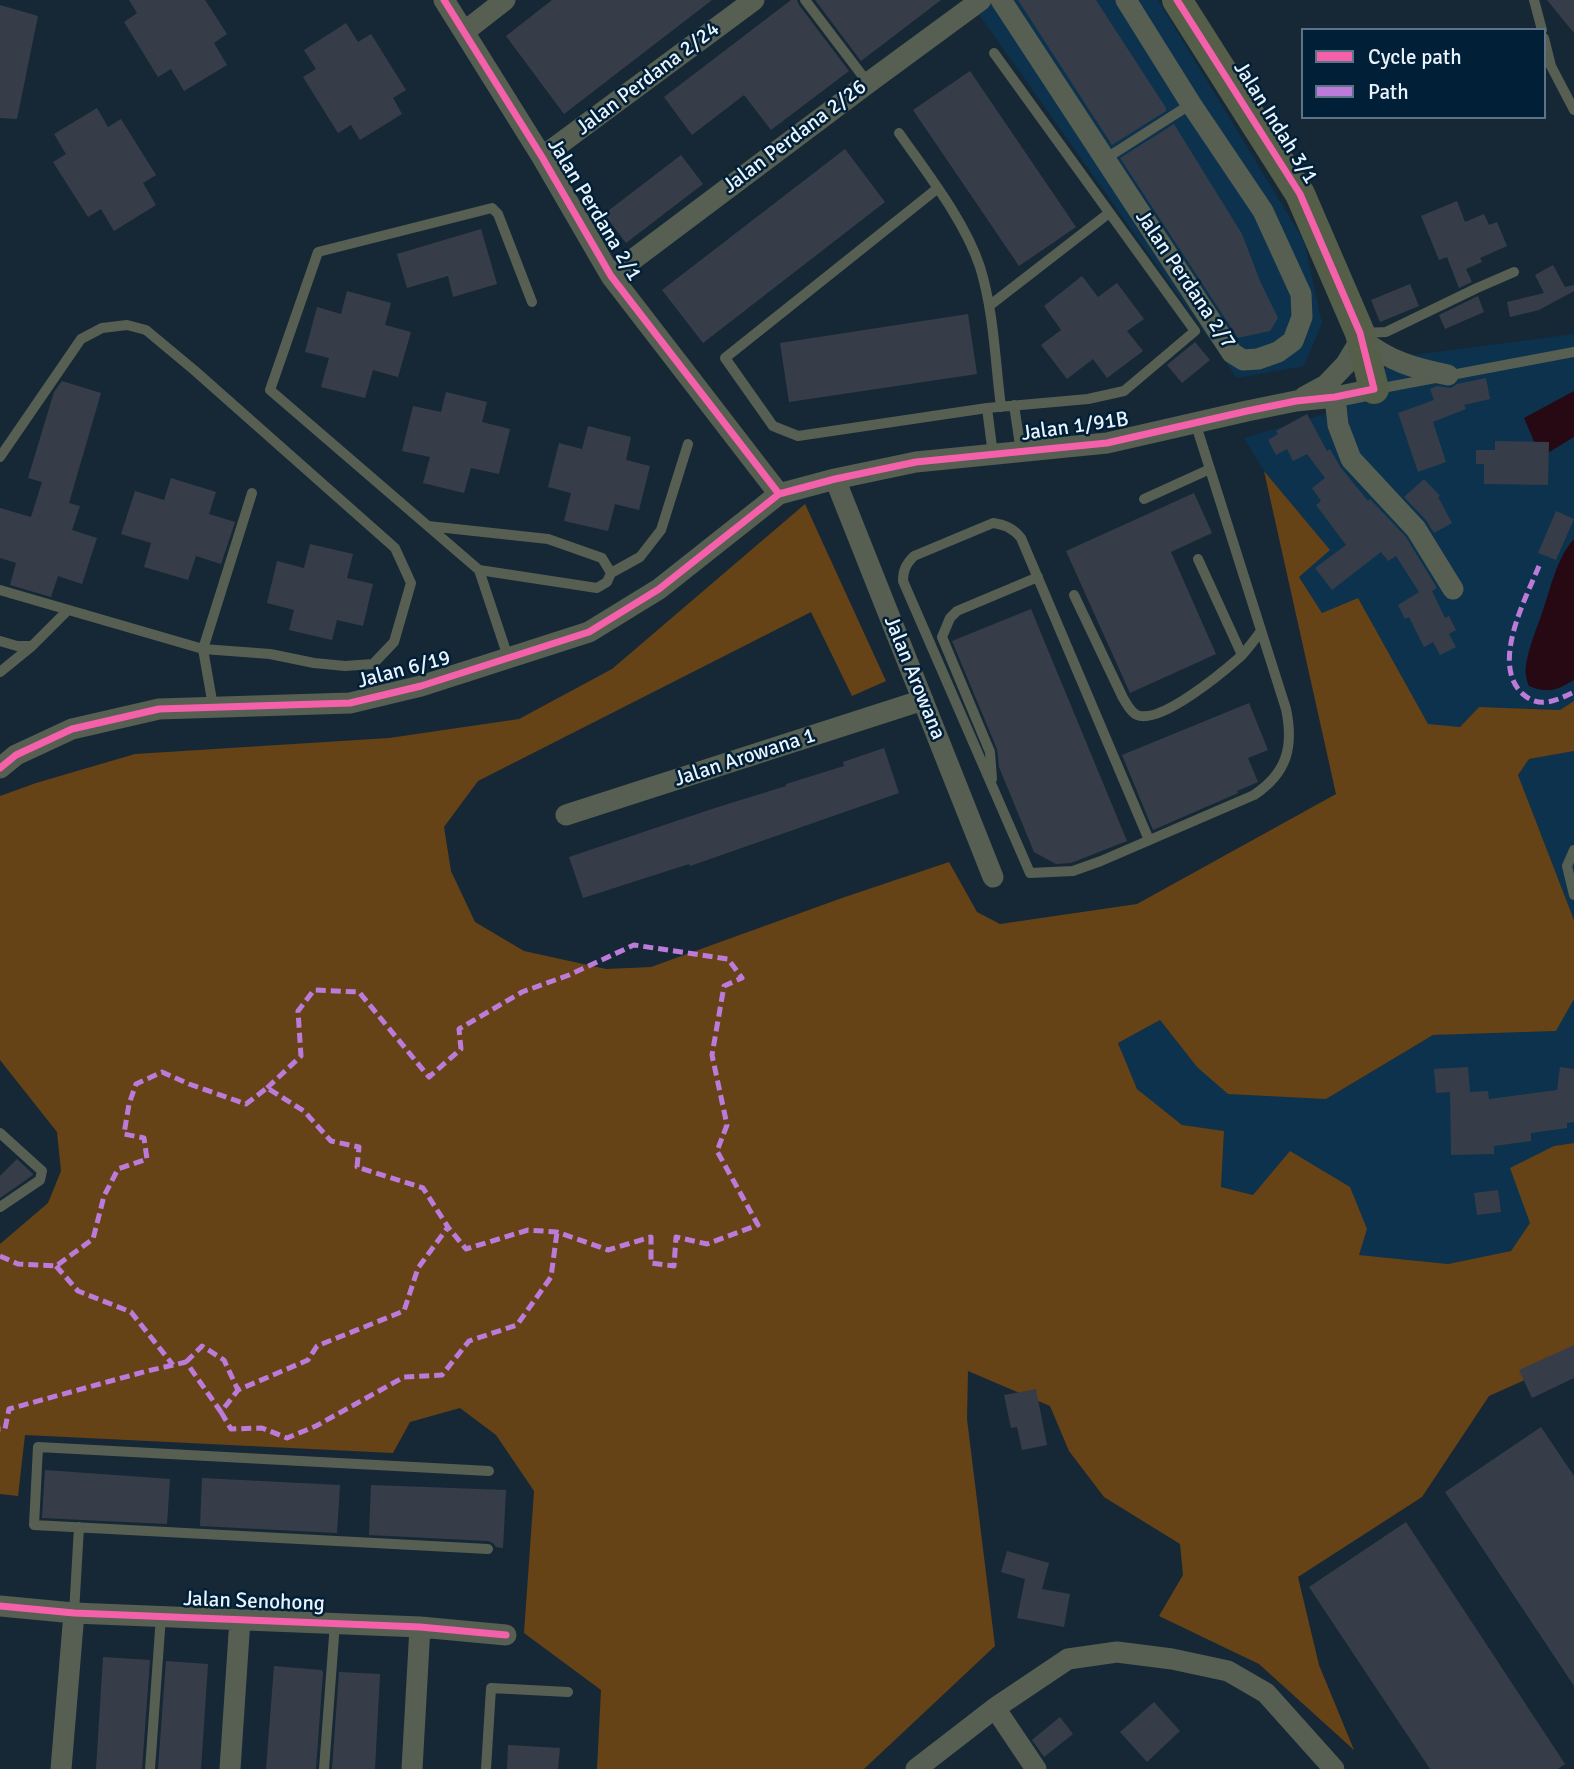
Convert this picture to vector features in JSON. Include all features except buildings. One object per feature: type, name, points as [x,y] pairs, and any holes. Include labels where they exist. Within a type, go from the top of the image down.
[{"type":"street","name":"Jalan Perdana 2/1","points":[[444,0],[542,157],[611,276],[779,494]]},
{"type":"street","points":[[464,32],[505,0]]},
{"type":"street","name":"Jalan Perdana 2/24","points":[[542,157],[754,0]]},
{"type":"street","name":"Jalan Perdana 2/26","points":[[611,276],[981,0]]},
{"type":"street","name":"Jalan Perdana 2/7","points":[[1001,0],[1232,353],[1243,360],[1258,359],[1278,352],[1293,341],[1302,317],[1301,294],[1263,211],[1191,104],[1126,0]]},
{"type":"street","name":"Jalan Indah 3/1","points":[[1177,0],[1300,194],[1361,336],[1374,389]]},
{"type":"street","points":[[1296,401],[1326,385],[1346,364],[1361,336],[1381,353],[1402,363],[1424,371],[1448,375]]},
{"type":"street","name":"Jalan 1/91B","points":[[779,494],[916,462],[1107,443],[1296,401],[1374,389]]},
{"type":"street","points":[[1335,397],[1338,425],[1352,459],[1416,529],[1454,589]]},
{"type":"street","name":"Jalan Arowana","points":[[835,479],[993,877]]},
{"type":"street","name":"Jalan 6/19","points":[[0,768],[16,755],[72,729],[159,709],[350,703],[421,686],[589,632],[659,589],[779,494]]},
{"type":"street","name":"Jalan Arowana 1","points":[[566,815],[923,700]]},
{"type":"street","name":"Jalan Senohong","points":[[0,1606],[75,1613],[420,1627],[506,1635]]},
{"type":"street","points":[[61,1769],[75,1613]]},
{"type":"street","points":[[230,1769],[240,1619]]},
{"type":"street","points":[[412,1769],[420,1627]]},
{"type":"street","points":[[915,1769],[996,1708],[1068,1659],[1117,1652],[1172,1659],[1228,1671],[1266,1692],[1334,1769]]},
{"type":"street","points":[[996,1708],[1037,1769]]},
{"type":"lane","points":[[805,0],[868,83]]},
{"type":"lane","points":[[1534,0],[1541,28]]},
{"type":"lane","points":[[1546,46],[1551,66],[1574,110]]},
{"type":"lane","points":[[938,188],[725,358],[773,426],[798,436],[988,408],[1088,399],[1124,391],[1195,331],[994,53]]},
{"type":"lane","points":[[1105,159],[1191,104]]},
{"type":"lane","points":[[899,133],[938,188],[976,256],[989,306],[1000,407]]},
{"type":"lane","points":[[508,657],[479,570],[270,390],[318,252],[492,208],[498,214],[532,302]]},
{"type":"lane","points":[[989,306],[1110,213]]},
{"type":"lane","points":[[1361,336],[1386,332],[1514,272]]},
{"type":"lane","points":[[0,457],[80,339],[102,328],[127,325],[146,330],[395,548],[411,583],[394,642],[373,664],[345,666],[270,654],[203,649],[0,590]]},
{"type":"lane","points":[[1374,389],[1574,352]]},
{"type":"lane","points":[[1014,405],[1021,452]]},
{"type":"lane","points":[[988,408],[993,455]]},
{"type":"lane","points":[[1149,840],[1038,577],[1021,538],[1014,530],[1004,524],[993,523],[914,556],[903,572],[903,581],[1030,873],[1073,871],[1101,862],[1254,795],[1277,775],[1285,761],[1290,744],[1290,727],[1195,422]]},
{"type":"lane","points":[[479,570],[597,588],[607,582],[611,573],[640,557],[661,530],[688,444]]},
{"type":"lane","points":[[1144,499],[1210,469]]},
{"type":"lane","points":[[213,706],[203,649],[252,493]]},
{"type":"lane","points":[[428,526],[548,539],[602,558],[611,573]]},
{"type":"lane","points":[[1198,559],[1242,655]]},
{"type":"lane","points":[[992,786],[990,752],[942,637],[950,618],[957,611],[1038,577]]},
{"type":"lane","points":[[1074,595],[1123,698],[1131,711],[1139,716],[1148,716],[1164,710],[1197,693],[1242,655],[1261,632]]},
{"type":"lane","points":[[0,672],[32,646],[68,610]]},
{"type":"lane","points":[[0,641],[17,646],[32,646]]},
{"type":"lane","points":[[1574,850],[1567,866],[1574,895]]},
{"type":"lane","points":[[0,1133],[42,1171],[40,1180],[0,1207]]},
{"type":"lane","points":[[488,1471],[38,1447],[34,1525],[488,1549]]},
{"type":"lane","points":[[75,1613],[79,1527]]},
{"type":"lane","points":[[150,1769],[161,1616]]},
{"type":"lane","points":[[324,1769],[335,1623]]},
{"type":"lane","points":[[486,1769],[491,1688],[568,1692]]},
{"type":"shaded area","points":[[996,0],[1158,0],[1304,241],[1322,323],[1304,366],[1237,378],[978,13]]},
{"type":"shaded area","points":[[1574,334],[1574,701],[1560,710],[1479,707],[1460,727],[1428,725],[1358,598],[1322,613],[1299,577],[1329,550],[1264,471],[1244,438],[1342,409],[1377,388],[1391,358]]},
{"type":"shaded area","points":[[1574,391],[1574,437],[1546,454],[1536,446],[1524,418]]},
{"type":"shaded area","points":[[1264,471],[1330,550],[1299,577],[1322,613],[1358,598],[1428,724],[1460,727],[1479,707],[1560,710],[1574,701],[1574,751],[1529,759],[1518,775],[1574,920],[1574,999],[1556,1031],[1433,1035],[1326,1099],[1228,1094],[1197,1067],[1160,1020],[1118,1043],[1137,1089],[1182,1125],[1224,1131],[1221,1187],[1253,1195],[1290,1151],[1350,1187],[1367,1229],[1359,1255],[1448,1264],[1511,1251],[1530,1223],[1510,1168],[1554,1146],[1574,1143],[1574,1358],[1489,1396],[1422,1497],[1298,1577],[1319,1665],[1354,1750],[1259,1664],[1159,1616],[1183,1575],[1180,1544],[1104,1497],[1069,1451],[1050,1406],[968,1371],[967,1419],[995,1646],[864,1769],[597,1769],[601,1690],[524,1633],[534,1491],[496,1435],[460,1408],[410,1422],[393,1453],[25,1435],[18,1496],[0,1494],[0,1244],[48,1203],[61,1171],[57,1132],[0,1060],[0,796],[135,754],[389,738],[519,719],[612,669],[805,504],[886,681],[852,696],[811,612],[478,781],[444,827],[451,871],[475,922],[524,951],[606,969],[651,967],[949,862],[977,912],[1000,924],[1137,904],[1336,794]]},
{"type":"shaded area","points":[[1574,539],[1574,680],[1553,690],[1542,690],[1529,686],[1526,678],[1529,652],[1558,565]]},
{"type":"shaded area","points":[[1574,751],[1574,920],[1518,775],[1529,759]]},
{"type":"shaded area","points":[[1574,999],[1574,1143],[1554,1146],[1531,1223],[1511,1251],[1448,1264],[1358,1255],[1253,1195],[1221,1187],[1224,1132],[1182,1125],[1137,1089],[1118,1043],[1160,1020],[1197,1067],[1326,1099],[1433,1035],[1556,1031]]},
{"type":"marked path","points":[[1539,566],[1519,613],[1510,650],[1510,667],[1514,682],[1524,695],[1537,702],[1549,702],[1574,692]]},
{"type":"marked path","points":[[267,1088],[301,1056],[298,1011],[314,990],[359,992],[429,1077],[461,1049],[459,1029],[522,992],[569,975],[634,945],[728,959],[742,978],[724,986],[712,1055],[727,1125],[717,1151],[758,1225],[707,1244],[676,1237],[674,1266],[651,1263],[651,1237],[608,1250],[557,1232],[528,1230],[466,1249],[448,1227]]},
{"type":"marked path","points":[[0,1256],[18,1264],[56,1266],[93,1239],[104,1196],[118,1169],[147,1159],[144,1138],[124,1134],[129,1104],[136,1084],[162,1072],[246,1104],[267,1088],[304,1111],[331,1141],[359,1147],[357,1167],[423,1188],[448,1227],[418,1268],[404,1311],[317,1346],[308,1360],[238,1390],[221,1412],[186,1362],[9,1409],[5,1429],[0,1429]]},
{"type":"marked path","points":[[221,1412],[231,1429],[262,1428],[287,1438],[316,1426],[404,1377],[442,1375],[469,1341],[517,1325],[551,1277],[557,1232]]},
{"type":"marked path","points":[[56,1266],[78,1291],[131,1312],[173,1365]]},
{"type":"marked path","points":[[186,1362],[202,1346],[224,1360],[238,1390]]},
{"type":"cycle path","points":[[444,0],[542,157],[611,276],[779,494]]},
{"type":"cycle path","points":[[0,768],[16,755],[72,729],[159,709],[350,703],[421,686],[589,632],[659,589],[779,494],[916,462],[1107,443],[1296,401],[1374,389],[1360,333],[1300,194],[1177,0]]},
{"type":"cycle path","points":[[0,1606],[74,1613],[420,1627],[506,1635]]}]
